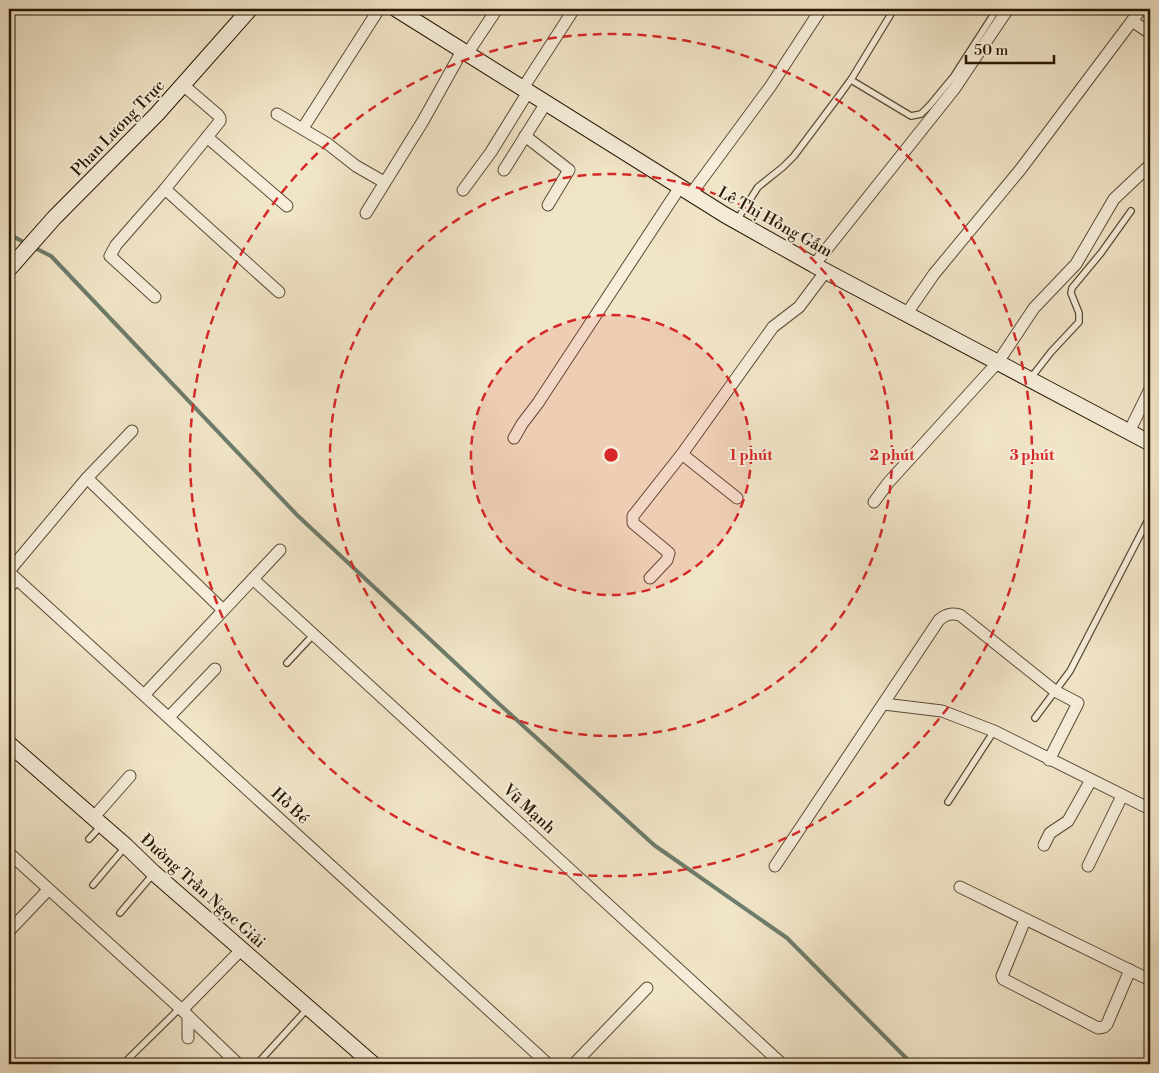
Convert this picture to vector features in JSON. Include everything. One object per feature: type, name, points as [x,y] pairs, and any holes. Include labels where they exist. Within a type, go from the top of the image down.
[{"type":"main road","name":"Phan Lương Trực","points":[[9,269],[54,218],[183,85],[250,9]]},
{"type":"main road","name":"Lê Thị Hồng Gấm","points":[[396,9],[736,222],[1150,443]]},
{"type":"main road","name":"Đường Trần Ngọc Giải","points":[[9,744],[374,1064]]},
{"type":"street","points":[[303,128],[379,9]]},
{"type":"street","points":[[366,212],[465,52],[497,9]]},
{"type":"street","points":[[463,190],[491,152],[525,90],[574,9]]},
{"type":"street","points":[[514,438],[686,190],[770,87],[821,9]]},
{"type":"street","points":[[650,578],[667,560],[669,554],[633,523],[633,516],[682,454],[773,327],[794,312],[820,268],[955,88],[1008,9]]},
{"type":"street","points":[[907,313],[934,274],[1030,157],[1141,9]]},
{"type":"street","points":[[1132,21],[1150,33]]},
{"type":"street","points":[[156,297],[110,256],[116,245],[220,121],[220,118],[183,85]]},
{"type":"street","points":[[504,170],[546,103]]},
{"type":"street","points":[[277,114],[303,128],[334,148],[356,166],[384,182]]},
{"type":"street","points":[[525,136],[569,170],[548,205]]},
{"type":"street","points":[[206,137],[287,206]]},
{"type":"street","points":[[874,502],[888,483],[998,362],[1034,308],[1076,264],[1114,199],[1150,165]]},
{"type":"street","points":[[165,188],[279,292]]},
{"type":"street","points":[[1129,432],[1150,389]]},
{"type":"street","points":[[9,572],[87,478],[132,431]]},
{"type":"street","points":[[682,454],[737,498]]},
{"type":"street","points":[[87,478],[223,610]]},
{"type":"street","points":[[144,695],[280,550]]},
{"type":"street","name":"Hồ Bé","points":[[9,572],[548,1064]]},
{"type":"street","name":"Vũ Mạnh","points":[[253,579],[782,1064]]},
{"type":"street","points":[[775,866],[943,616],[960,615],[1055,691],[1078,703],[1049,760]]},
{"type":"street","points":[[169,717],[215,669]]},
{"type":"street","points":[[884,704],[942,711],[994,732],[1150,810]]},
{"type":"street","points":[[98,822],[130,776]]},
{"type":"street","points":[[1044,845],[1050,833],[1068,821],[1091,780]]},
{"type":"street","points":[[1088,866],[1122,796]]},
{"type":"street","points":[[9,853],[183,1011],[238,1064]]},
{"type":"street","points":[[960,887],[1150,980]]},
{"type":"street","points":[[9,931],[48,890]]},
{"type":"street","points":[[1025,920],[1002,976],[1003,979],[1098,1028],[1104,1027],[1107,1024],[1130,970]]},
{"type":"street","points":[[183,1011],[242,949]]},
{"type":"street","points":[[574,1064],[647,988]]},
{"type":"street","points":[[183,1011],[188,1038]]},
{"type":"lane","points":[[736,222],[758,187],[794,156],[851,80],[894,9]]},
{"type":"lane","points":[[851,80],[911,116],[921,114],[954,76],[997,9]]},
{"type":"lane","points":[[1030,379],[1051,352],[1079,322],[1079,313],[1070,293],[1072,288],[1101,253],[1131,211]]},
{"type":"lane","points":[[1035,718],[1070,671],[1150,516]]},
{"type":"lane","points":[[9,591],[19,581]]},
{"type":"lane","points":[[287,663],[314,634]]},
{"type":"lane","points":[[948,802],[994,732]]},
{"type":"lane","points":[[89,839],[98,822]]},
{"type":"lane","points":[[94,885],[126,846]]},
{"type":"lane","points":[[120,913],[154,873]]},
{"type":"lane","points":[[257,1064],[308,1007]]},
{"type":"lane","points":[[124,1064],[183,1011]]},
{"type":"waterway","points":[[9,234],[27,244]]},
{"type":"waterway","points":[[33,247],[51,256],[297,515],[497,702],[654,845],[787,938],[912,1064]]}]
